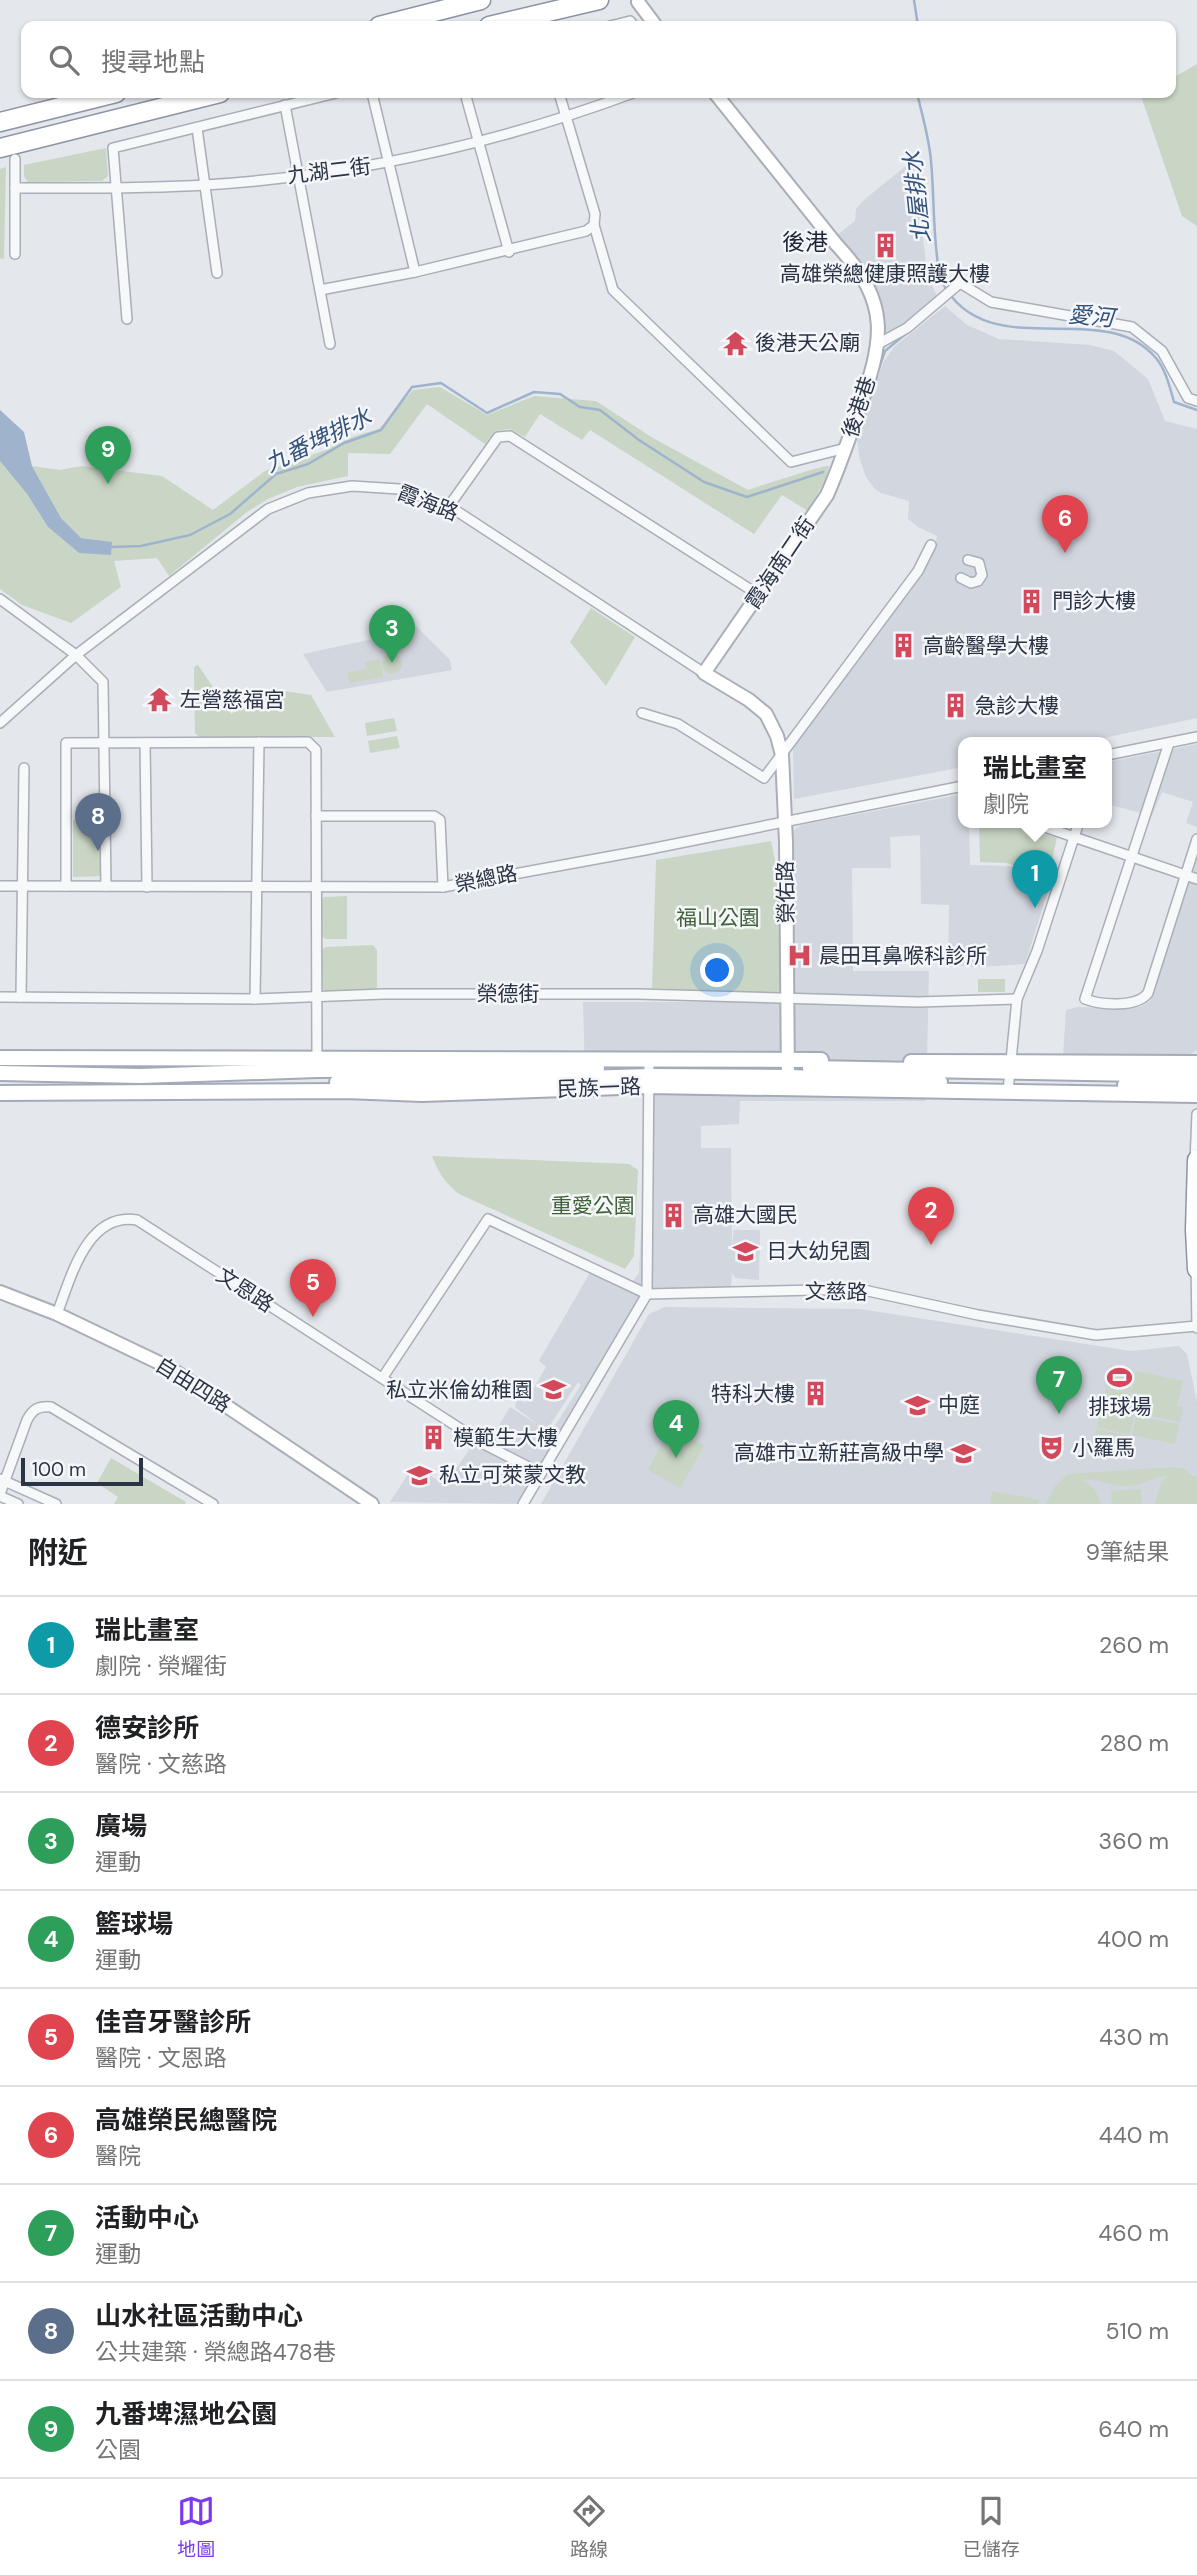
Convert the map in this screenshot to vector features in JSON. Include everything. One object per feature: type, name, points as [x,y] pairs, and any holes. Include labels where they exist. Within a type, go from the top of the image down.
[{"type":"highway","points":[[399,21],[481,0]]},
{"type":"highway","points":[[510,21],[599,0]]},
{"type":"highway","points":[[0,122],[96,98]]},
{"type":"highway","points":[[0,148],[200,98]]},
{"type":"highway","points":[[1197,1160],[1197,1269]]},
{"type":"main road","name":"民族一路","points":[[0,1058],[788,1073],[1197,1085]]},
{"type":"main road","name":"民族一路","points":[[1009,1078],[1197,1063]]},
{"type":"main road","name":"民族一路","points":[[0,1073],[140,1076],[317,1064]]},
{"type":"main road","name":"民族一路","points":[[0,1084],[422,1083],[649,1072]]},
{"type":"main road","name":"民族一路","points":[[0,1093],[346,1091],[422,1094],[649,1072]]},
{"type":"main road","name":"民族一路","points":[[788,1073],[1009,1078],[1197,1075]]},
{"type":"main road","name":"民族一路","points":[[1009,1078],[1197,1096]]},
{"type":"street","points":[[638,2],[652,21]]},
{"type":"street","points":[[127,319],[113,148],[315,98]]},
{"type":"street","points":[[373,98],[415,272]]},
{"type":"street","points":[[466,98],[509,251]]},
{"type":"street","name":"後港巷","points":[[560,98],[596,214],[594,225],[613,290],[791,462],[846,448],[878,344],[878,321],[866,280],[720,98]]},
{"type":"street","name":"九湖二街","points":[[15,188],[206,185],[388,163],[566,118],[620,98]]},
{"type":"street","points":[[285,105],[330,344]]},
{"type":"street","points":[[197,128],[217,273]]},
{"type":"street","points":[[15,159],[15,254]]},
{"type":"street","points":[[320,290],[544,243],[586,231],[594,225]]},
{"type":"street","points":[[878,344],[907,328],[960,283],[991,302],[1132,327],[1162,351],[1188,398],[1197,401]]},
{"type":"street","points":[[449,506],[498,437],[510,436],[759,595]]},
{"type":"street","name":"霞海南二街","points":[[704,673],[827,495],[846,448]]},
{"type":"street","name":"霞海路","points":[[0,723],[76,655],[252,520],[282,502],[329,489],[364,486],[399,489],[449,506],[749,700],[766,714],[777,736],[782,755],[785,822]]},
{"type":"street","points":[[642,712],[678,724],[764,778],[918,571],[931,545]]},
{"type":"street","points":[[961,578],[971,583],[978,581],[982,575],[979,563],[968,560]]},
{"type":"street","points":[[0,599],[76,655],[103,682],[106,743],[106,886]]},
{"type":"street","points":[[1112,754],[1197,737]]},
{"type":"street","points":[[255,999],[259,742]]},
{"type":"street","points":[[66,886],[66,743],[308,742],[316,750],[317,1064]]},
{"type":"street","points":[[145,743],[147,887]]},
{"type":"street","points":[[1169,743],[1084,999],[1130,1002],[1140,1000],[1148,993],[1197,839]]},
{"type":"street","points":[[21,997],[24,768]]},
{"type":"street","name":"榮總路","points":[[0,886],[443,887],[958,787]]},
{"type":"street","points":[[316,816],[434,816],[440,820],[443,887]]},
{"type":"street","name":"榮佑路","points":[[785,822],[788,1073]]},
{"type":"street","points":[[1048,828],[1197,879]]},
{"type":"street","points":[[1009,1078],[1017,999],[1037,951],[1077,828]]},
{"type":"street","name":"榮德街","points":[[0,997],[255,999],[384,994],[638,994],[905,1002],[1017,999]]},
{"type":"street","points":[[523,1504],[647,1294],[649,1072]]},
{"type":"street","points":[[1197,1114],[1194,1175],[1197,1326]]},
{"type":"street","name":"文恩路","points":[[57,1314],[88,1241],[96,1231],[106,1223],[119,1219],[137,1220],[484,1444],[540,1474]]},
{"type":"street","name":"文慈路","points":[[383,1377],[488,1219],[647,1294],[859,1289],[978,1315],[1096,1335],[1197,1326]]},
{"type":"street","name":"自由四路","points":[[0,1292],[57,1314],[170,1368],[372,1504]]},
{"type":"street","points":[[18,1504],[0,1495],[3,1479],[31,1412],[42,1406],[51,1407],[213,1504]]},
{"type":"street","points":[[3,1479],[56,1504]]},
{"type":"shaded area","points":[[913,160],[928,278],[938,297],[904,325],[883,336],[882,311],[870,280],[837,235],[855,221],[856,209],[864,200]]},
{"type":"shaded area","points":[[945,306],[967,325],[999,339],[1090,345],[1114,351],[1148,379],[1165,421],[1197,429],[1197,718],[1108,737],[958,737],[958,768],[794,799],[793,748],[917,582],[934,549],[937,536],[908,519],[909,501],[875,489],[866,477],[859,456],[857,437],[883,363],[894,347]]},
{"type":"shaded area","points":[[404,623],[416,626],[450,660],[452,670],[327,692],[303,654],[401,633]]},
{"type":"shaded area","points":[[1197,744],[1197,827],[1186,823],[1193,802],[1162,792],[1152,816],[1112,805],[1112,761]]},
{"type":"shaded area","points":[[958,795],[958,828],[969,828],[970,865],[1010,866],[1033,872],[1037,865],[1055,869],[1025,964],[980,967],[948,965],[949,905],[921,904],[920,835],[890,837],[891,868],[852,868],[853,971],[929,971],[926,1101],[740,1101],[739,1124],[701,1126],[701,1148],[731,1148],[732,1247],[734,1230],[760,1230],[759,1280],[735,1278],[732,1273],[731,1288],[654,1288],[519,1504],[390,1502],[414,1465],[445,1485],[473,1444],[484,1449],[510,1407],[540,1426],[515,1407],[517,1397],[525,1403],[546,1367],[539,1361],[591,1271],[628,1288],[639,1273],[645,1149],[644,1072],[585,1074],[583,1002],[784,1002],[790,833],[801,825]],"holes":[[[578,1382],[581,1385],[550,1433],[547,1430]]]},
{"type":"shaded area","points":[[1197,851],[1197,1050],[1184,1058],[1063,1057],[1066,1010],[1078,1007],[1128,1009],[1150,1001]]},
{"type":"shaded area","name":"高雄市立新莊高級中學","points":[[665,1307],[860,1309],[1131,1351],[1179,1346],[1187,1354],[1197,1402],[1197,1504],[541,1504],[649,1314]]},
{"type":"green space","points":[[1197,64],[1197,226],[1182,216],[1142,98],[1176,98],[1176,76]]},
{"type":"green space","points":[[106,148],[108,176],[102,181],[28,182],[24,176],[24,165]]},
{"type":"green space","points":[[6,167],[4,259],[0,258],[0,169]]},
{"type":"green space","points":[[440,387],[487,415],[534,396],[596,401],[653,438],[748,490],[829,466],[826,479],[808,511],[782,495],[754,534],[590,430],[582,440],[540,414],[525,437],[510,429],[495,431],[485,444],[427,404],[390,454],[348,453],[348,476],[297,487],[268,499],[247,512],[169,576],[157,558],[114,561],[121,587],[71,623],[22,605],[0,589],[0,461],[27,494],[48,527],[79,553],[111,542],[81,538],[61,518],[32,466],[60,470],[82,466],[162,476],[213,510],[265,471],[379,429],[413,390]]},
{"type":"green space","points":[[591,608],[635,637],[606,686],[570,642]]},
{"type":"green space","points":[[392,654],[399,657],[402,664],[399,671],[392,674],[385,671],[382,664],[385,657]]},
{"type":"green space","points":[[380,659],[383,677],[350,683],[347,673],[366,669],[365,662]]},
{"type":"green space","points":[[198,665],[231,714],[270,689],[311,695],[335,737],[199,737],[195,733],[194,667]]},
{"type":"green space","points":[[394,718],[397,731],[367,736],[365,723]]},
{"type":"green space","points":[[397,736],[400,748],[370,753],[368,741]]},
{"type":"green space","points":[[73,820],[104,820],[104,876],[73,877]]},
{"type":"green space","points":[[979,828],[1026,828],[1057,838],[1051,864],[1029,864],[1025,868],[1006,863],[980,862]]},
{"type":"green space","name":"福山公園","points":[[771,841],[781,889],[784,995],[652,988],[656,860]]},
{"type":"green space","points":[[347,896],[347,939],[326,939],[320,935],[320,899]]},
{"type":"green space","points":[[373,945],[377,950],[377,987],[371,992],[327,993],[321,987],[321,950],[326,947]]},
{"type":"green space","points":[[978,979],[1005,979],[1005,992],[978,992]]},
{"type":"green space","name":"重愛公園","points":[[432,1156],[629,1164],[638,1170],[634,1256],[625,1269],[459,1194],[443,1177]]},
{"type":"green space","name":"排球場","points":[[1110,1365],[1134,1370],[1130,1392],[1106,1387]]},
{"type":"green space","points":[[1136,1371],[1183,1381],[1177,1406],[1183,1407],[1180,1422],[1136,1413],[1140,1394],[1131,1392]]},
{"type":"green space","points":[[1106,1388],[1138,1395],[1135,1413],[1102,1406]]},
{"type":"green space","points":[[1101,1408],[1134,1415],[1130,1435],[1097,1427]]},
{"type":"green space","points":[[1136,1416],[1179,1424],[1175,1444],[1132,1435]]},
{"type":"green space","points":[[678,1425],[692,1433],[690,1438],[704,1446],[680,1488],[648,1470],[671,1427],[675,1429]]},
{"type":"green space","points":[[1096,1429],[1130,1436],[1126,1455],[1093,1448]]},
{"type":"green space","points":[[111,1458],[186,1502],[185,1504],[114,1504],[118,1497],[97,1483]]},
{"type":"green space","points":[[1183,1468],[1197,1479],[1197,1504],[1155,1504],[1160,1485],[1167,1476],[1128,1486],[1083,1480],[1095,1490],[1101,1504],[1046,1504],[1054,1487],[1068,1474]]},
{"type":"green space","points":[[1141,1489],[1142,1504],[1112,1504],[1111,1491]]},
{"type":"green space","points":[[992,1491],[1039,1500],[1038,1504],[990,1504]]},
{"type":"water","points":[[0,410],[24,432],[32,466],[61,518],[81,538],[112,542],[111,555],[79,553],[48,527],[27,494],[0,461]]},
{"type":"waterway","name":"北屋排水","points":[[914,0],[917,21]]},
{"type":"waterway","name":"愛河","points":[[918,98],[930,152],[939,273],[942,282],[962,307],[987,321],[1016,327],[1107,332],[1133,340],[1156,358],[1167,379],[1174,402],[1197,410]]},
{"type":"waterway","name":"九番埤排水","points":[[875,379],[885,351],[908,332]]},
{"type":"waterway","name":"九番埤排水","points":[[111,547],[141,546],[190,535],[230,514],[276,474],[308,464],[344,443],[381,430],[412,387],[441,383],[487,413],[534,392],[560,394],[580,407],[600,410],[639,440],[704,482],[747,497],[823,472]]},
{"type":"place","name":"高雄榮總健康照護大樓","points":[[885,245]]},
{"type":"place","name":"後港天公廟","points":[[735,343]]},
{"type":"place","name":"九番埤濕地公園","points":[[108,484]]},
{"type":"place","name":"高雄榮民總醫院","points":[[1065,553]]},
{"type":"place","name":"門診大樓","points":[[1032,601]]},
{"type":"place","name":"高齡醫學大樓","points":[[903,646]]},
{"type":"place","name":"廣場","points":[[392,663]]},
{"type":"place","name":"左營慈福宮","points":[[160,700]]},
{"type":"place","name":"急診大樓","points":[[955,706]]},
{"type":"place","name":"山水社區活動中心","points":[[98,851]]},
{"type":"place","name":"瑞比畫室","points":[[1035,908]]},
{"type":"place","name":"晨田耳鼻喉科診所","points":[[799,956]]},
{"type":"place","name":"高雄大國民","points":[[673,1215]]},
{"type":"place","name":"德安診所","points":[[931,1245]]},
{"type":"place","name":"日大幼兒園","points":[[746,1251]]},
{"type":"place","name":"佳音牙醫診所","points":[[313,1317]]},
{"type":"place","name":"排球場","points":[[1120,1378]]},
{"type":"place","name":"私立米倫幼稚園","points":[[553,1390]]},
{"type":"place","name":"特科大樓","points":[[815,1394]]},
{"type":"place","name":"中庭","points":[[918,1405]]},
{"type":"place","name":"活動中心","points":[[1059,1414]]},
{"type":"place","name":"模範生大樓","points":[[433,1438]]},
{"type":"place","name":"小羅馬","points":[[1052,1448]]},
{"type":"place","name":"高雄市立新莊高級中學","points":[[964,1453]]},
{"type":"place","name":"籃球場","points":[[676,1458]]},
{"type":"place","name":"私立可萊蒙文教","points":[[419,1475]]},
{"type":"district","name":"後港","points":[[805,242]]}]
